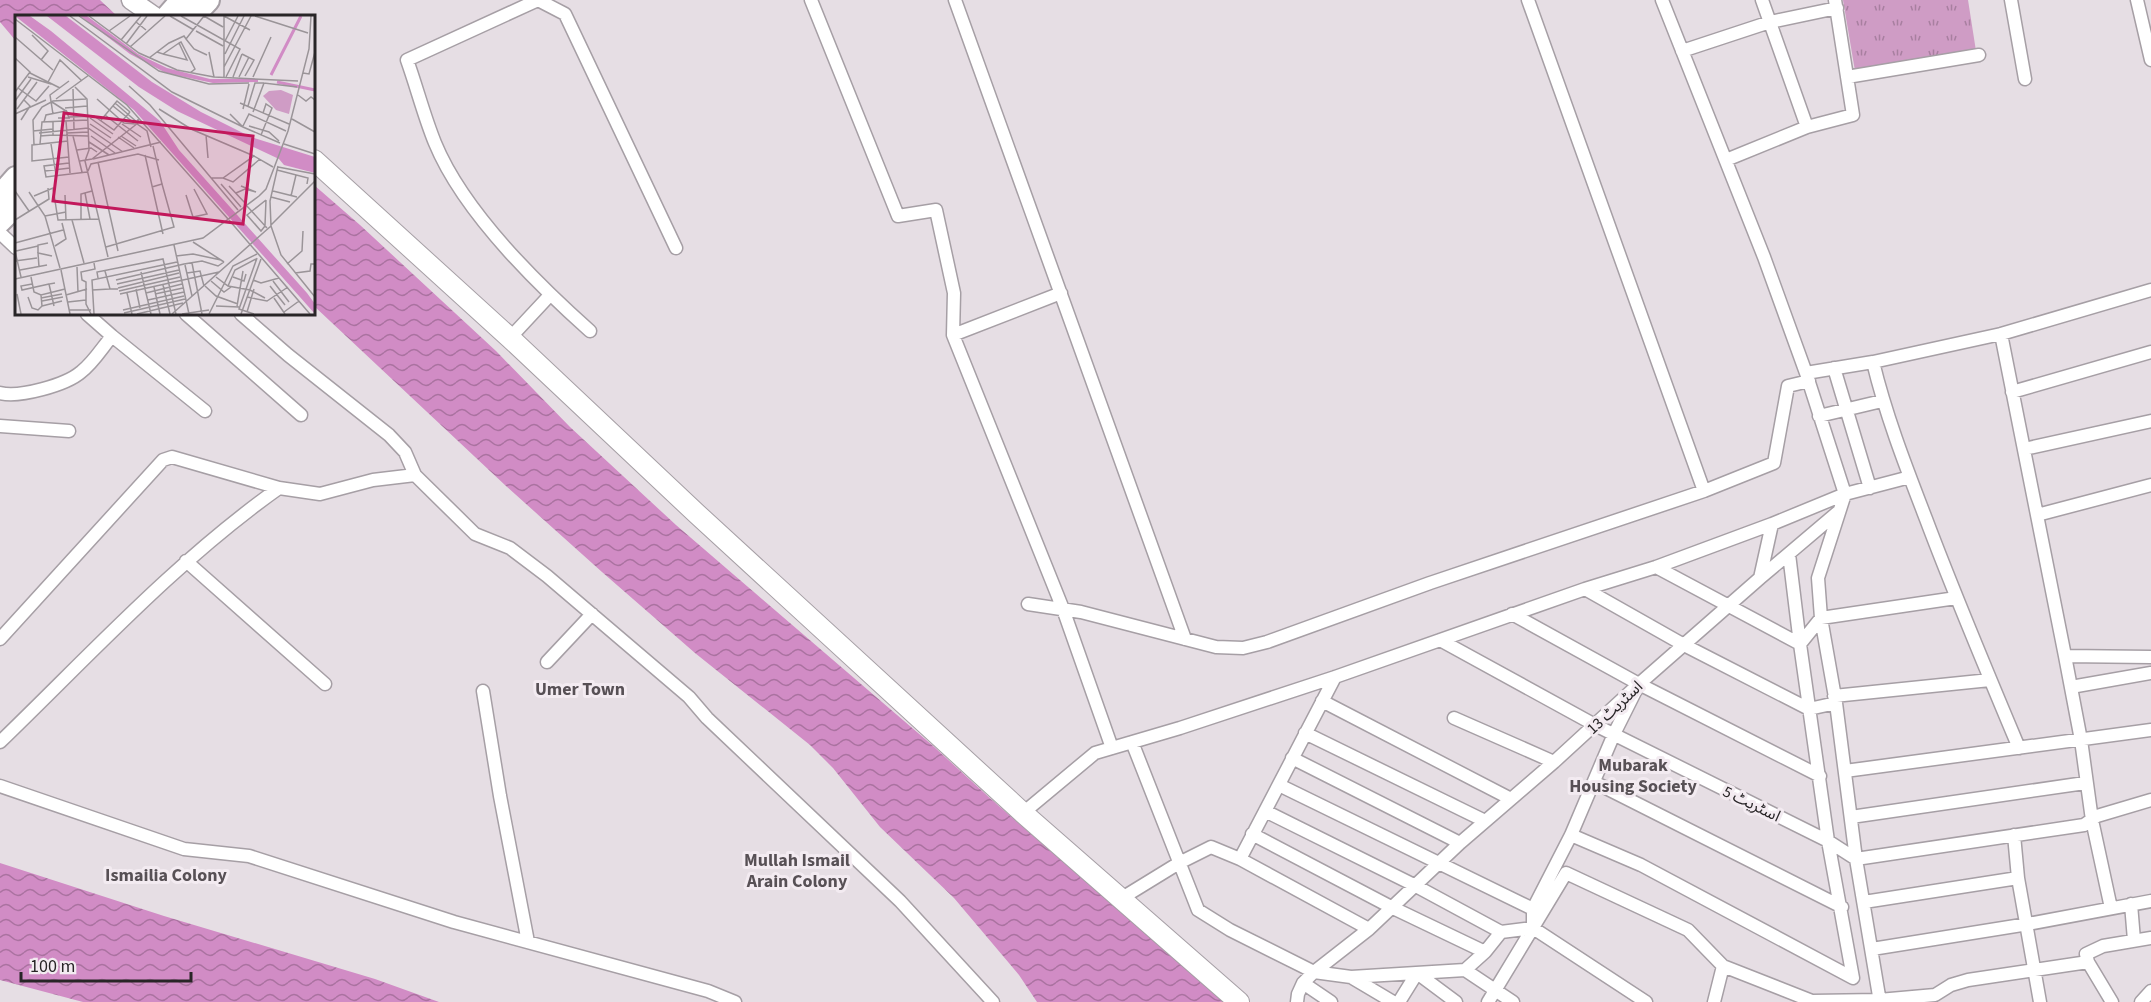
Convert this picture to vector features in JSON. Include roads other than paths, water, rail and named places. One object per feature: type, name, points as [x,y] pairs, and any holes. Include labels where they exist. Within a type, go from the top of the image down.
[{"type":"highway","points":[[169,15],[183,0]]},
{"type":"highway","points":[[194,15],[207,0]]},
{"type":"highway","points":[[0,196],[15,179]]},
{"type":"highway","points":[[0,221],[15,206]]},
{"type":"main road","points":[[315,161],[510,338],[697,514],[1023,813],[1239,1002]]},
{"type":"street","points":[[131,0],[153,15]]},
{"type":"street","points":[[590,331],[550,295],[483,220],[459,186],[436,145],[407,60],[538,0],[565,14],[676,248]]},
{"type":"street","points":[[811,0],[898,216],[936,210],[954,293],[953,335],[1063,609],[1112,748]]},
{"type":"street","points":[[955,0],[1185,639]]},
{"type":"street","points":[[1528,0],[1704,491]]},
{"type":"street","points":[[1662,0],[1726,160],[1807,377],[1845,494],[1818,578],[1821,618],[1879,1001]]},
{"type":"street","points":[[1762,0],[1807,127]]},
{"type":"street","points":[[2011,0],[2025,79]]},
{"type":"street","points":[[2137,0],[2151,60]]},
{"type":"street","points":[[1682,51],[1770,22],[1836,4],[1853,115],[1807,127],[1726,160]]},
{"type":"street","points":[[1847,77],[1979,55]]},
{"type":"street","points":[[0,232],[15,247]]},
{"type":"street","points":[[1028,604],[1063,609],[1216,647],[1244,648],[1267,642],[1704,491],[1774,463],[1788,386],[1807,377],[1834,368],[1873,362],[2001,334],[2151,290]]},
{"type":"street","points":[[953,335],[1061,293]]},
{"type":"street","points":[[510,338],[550,295]]},
{"type":"street","points":[[88,315],[205,411]]},
{"type":"street","points":[[187,315],[301,415]]},
{"type":"street","points":[[242,315],[288,356],[389,435],[405,452],[415,475],[475,534],[510,548],[689,697],[707,718],[900,901],[993,1002]]},
{"type":"street","points":[[2001,334],[2071,687],[2081,740],[2085,783],[2111,908]]},
{"type":"street","points":[[0,393],[8,395],[24,393],[64,382],[81,373],[112,336]]},
{"type":"street","points":[[2012,392],[2151,352]]},
{"type":"street","points":[[1873,362],[1882,401],[1910,477],[1956,598],[2019,748]]},
{"type":"street","points":[[1834,368],[1870,488]]},
{"type":"street","points":[[1819,416],[1882,401]]},
{"type":"street","points":[[2024,449],[2151,421]]},
{"type":"street","points":[[0,426],[69,430]]},
{"type":"street","points":[[0,639],[163,460],[172,458],[279,488],[320,494],[373,480],[415,475]]},
{"type":"street","points":[[1023,813],[1095,753],[1335,677],[1512,614],[1656,567],[1845,494],[1910,477]]},
{"type":"street","points":[[2037,515],[2151,485]]},
{"type":"street","points":[[0,742],[186,561],[235,519],[279,488]]},
{"type":"street","name":"اسٹریٹ 13","points":[[1303,983],[1369,929],[1460,843],[1554,762],[1726,606],[1839,511]]},
{"type":"street","points":[[1760,578],[1772,524]]},
{"type":"street","points":[[1571,834],[1641,865],[1851,978],[1854,976],[1828,841],[1800,644],[1790,554]]},
{"type":"street","points":[[186,561],[325,684]]},
{"type":"street","points":[[1656,567],[1800,644]]},
{"type":"street","points":[[1585,589],[1684,645],[1809,709],[1835,700],[1990,680]]},
{"type":"street","points":[[1800,644],[1821,618],[1956,598]]},
{"type":"street","points":[[547,662],[592,614]]},
{"type":"street","points":[[1512,614],[1639,684],[1820,776]]},
{"type":"street","name":"اسٹریٹ 5","points":[[1440,640],[1595,725],[1828,841],[1856,859]]},
{"type":"street","points":[[2065,656],[2151,657]]},
{"type":"street","points":[[2071,687],[2151,673]]},
{"type":"street","points":[[1240,859],[1335,677]]},
{"type":"street","points":[[1533,928],[1533,909],[1571,834],[1614,734],[1639,684]]},
{"type":"street","points":[[483,691],[528,942]]},
{"type":"street","points":[[1322,701],[1511,798]]},
{"type":"street","points":[[1454,718],[1554,762]]},
{"type":"street","points":[[1845,771],[2151,730]]},
{"type":"street","points":[[1305,733],[1485,821]]},
{"type":"street","points":[[1132,742],[1198,910],[1230,930],[1314,972],[1351,977],[1465,970],[1485,952],[1501,932]]},
{"type":"street","points":[[1292,758],[1460,843]]},
{"type":"street","points":[[1594,782],[1842,907]]},
{"type":"street","points":[[1851,817],[2085,783]]},
{"type":"street","points":[[1279,785],[1533,909]]},
{"type":"street","points":[[0,786],[184,849],[249,856],[454,922],[708,991],[735,1002]]},
{"type":"street","points":[[1856,859],[2084,825],[2097,816],[2151,800]]},
{"type":"street","points":[[1265,811],[1414,885],[1501,932],[1533,928],[1646,1002]]},
{"type":"street","points":[[1252,834],[1391,907],[1485,952]]},
{"type":"street","points":[[2014,836],[2018,878],[2028,924],[2040,1002]]},
{"type":"street","points":[[1122,898],[1179,863],[1211,847],[1240,859],[1369,929]]},
{"type":"street","points":[[1488,1002],[1566,873],[1688,930],[1723,966],[1812,1001],[1879,1001],[1935,995],[1951,985],[1968,980],[2088,962]]},
{"type":"street","points":[[1864,902],[2018,878]]},
{"type":"street","points":[[1872,949],[2028,924],[2151,901]]},
{"type":"street","points":[[2131,904],[2134,940]]},
{"type":"street","points":[[2112,1002],[2088,962],[2086,954],[2103,946],[2151,938]]},
{"type":"street","points":[[1716,1001],[1723,966]]},
{"type":"street","points":[[1465,970],[1513,1002]]},
{"type":"street","points":[[1399,1002],[1417,973]]},
{"type":"street","points":[[1417,973],[1456,1002]]},
{"type":"street","points":[[1351,977],[1393,1002]]},
{"type":"street","points":[[1298,1002],[1298,994],[1303,983],[1331,1002]]},
{"type":"water","points":[[0,0],[100,0],[116,15],[15,15],[15,40],[0,22]]},
{"type":"water","points":[[315,186],[496,351],[570,427],[676,525],[932,745],[1224,1002],[1037,1002],[1019,975],[954,898],[880,827],[833,768],[810,745],[695,653],[506,486],[315,307]]},
{"type":"water","points":[[0,863],[164,916],[375,979],[439,1002],[83,1002],[0,980]]},
{"type":"district","name":"Umer Town","points":[[580,689]]},
{"type":"district","name":"Mubarak Housing Society","points":[[1633,775]]},
{"type":"district","name":"Mullah Ismail Arain Colony","points":[[797,870]]},
{"type":"district","name":"Ismailia Colony","points":[[166,875]]}]
